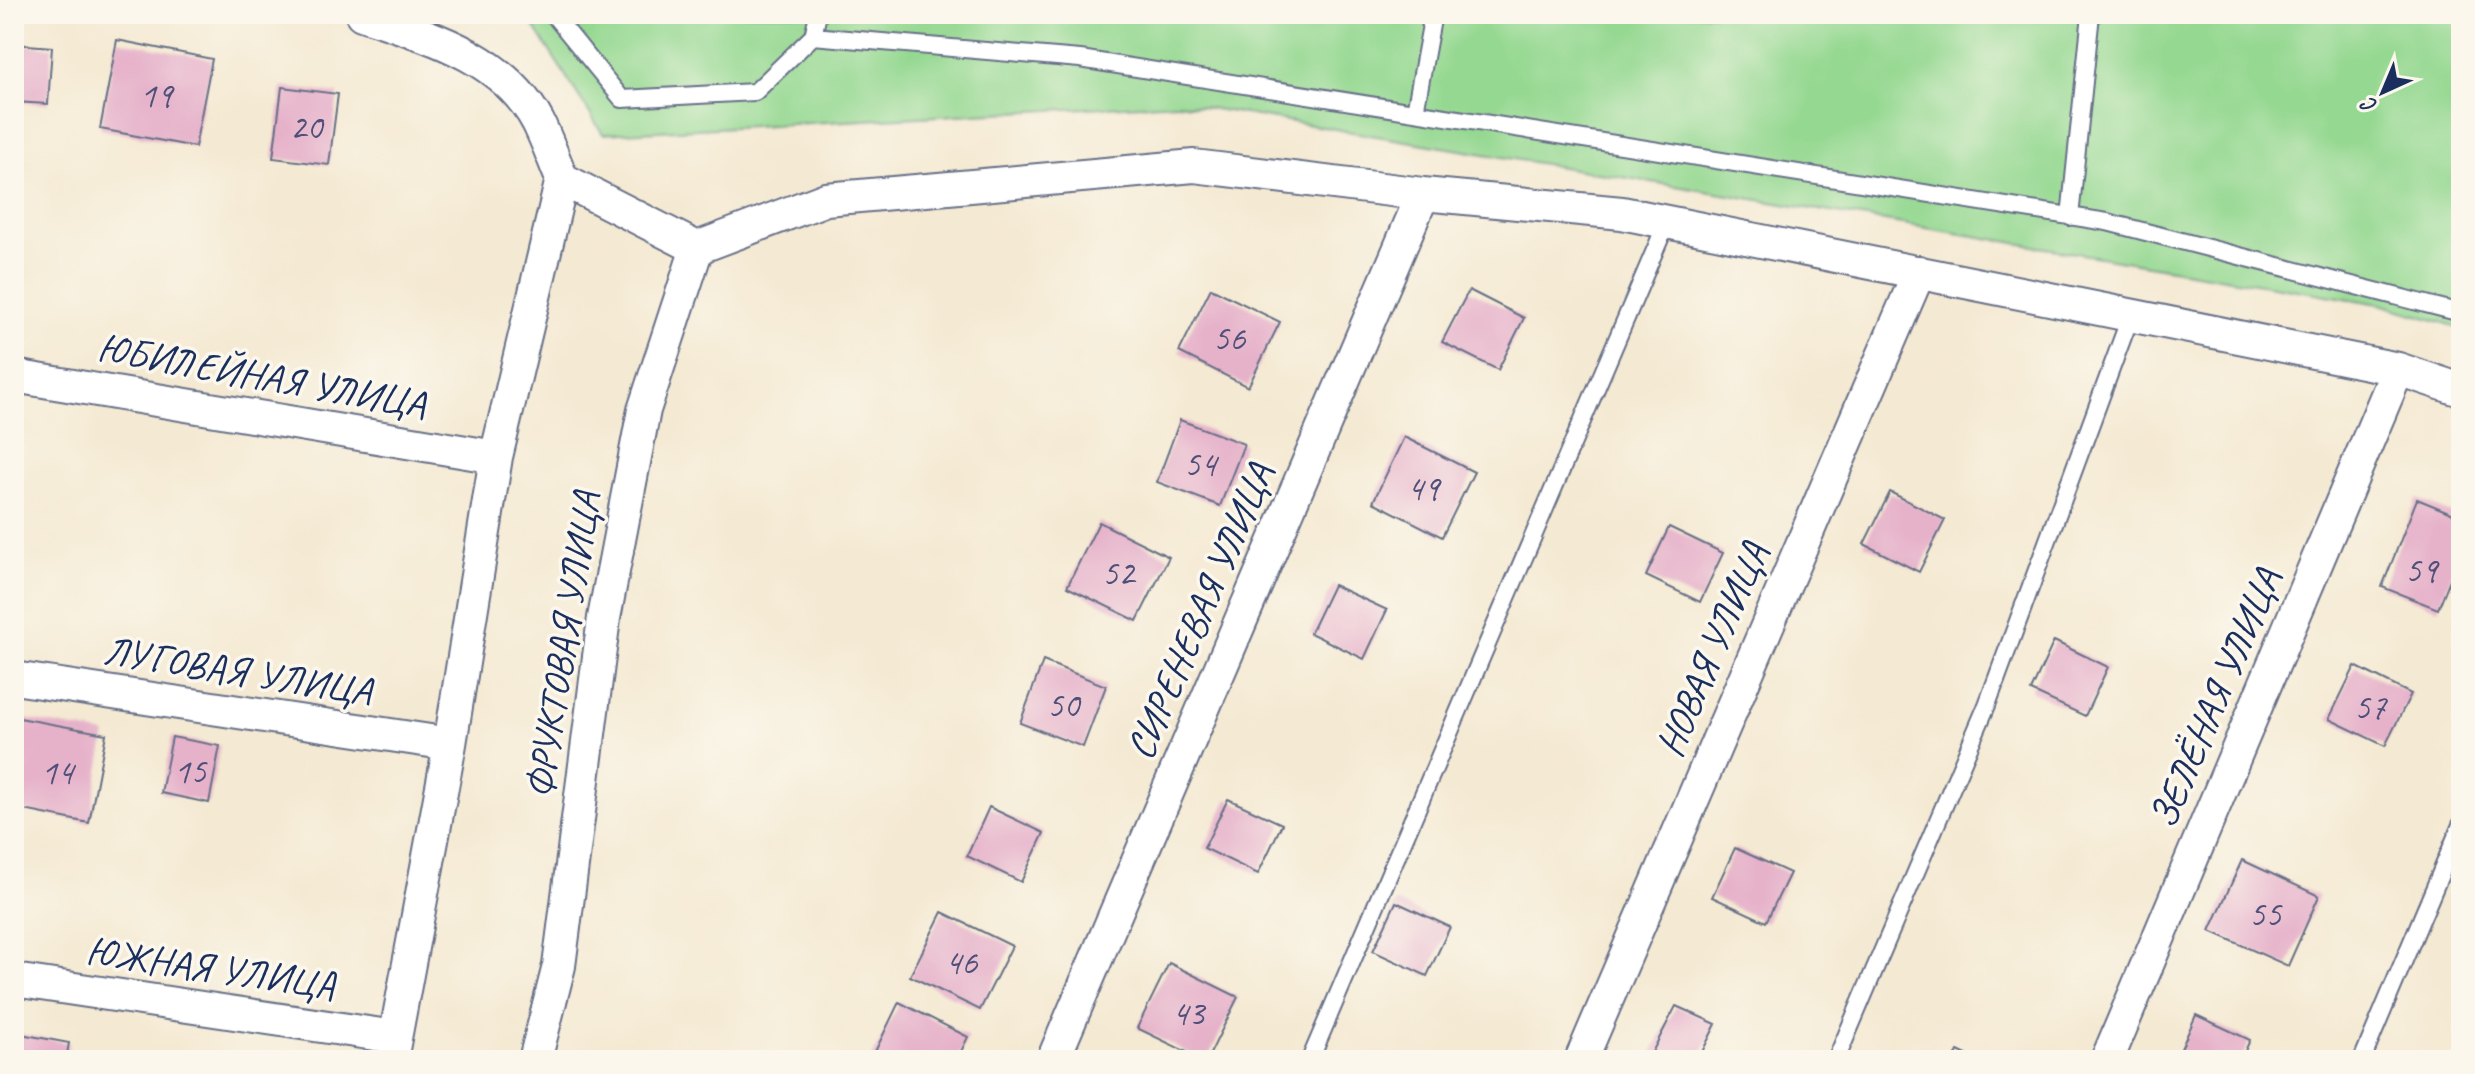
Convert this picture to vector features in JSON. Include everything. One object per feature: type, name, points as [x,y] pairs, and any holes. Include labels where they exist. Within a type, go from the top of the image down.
[{"type":"street","points":[[362,14],[444,41],[487,66],[511,86],[538,123],[562,179],[496,457],[450,744],[393,1048]]},
{"type":"street","points":[[562,179],[697,248],[826,199],[1194,166],[1423,194],[1622,213],[2398,369],[2461,390]]},
{"type":"street","name":"СИРЕНЕВАЯ УЛИЦА","points":[[1053,1060],[1423,194]]},
{"type":"street","name":"ФРУКТОВАЯ УЛИЦА","points":[[535,1060],[559,966],[604,618],[641,425],[697,248]]},
{"type":"street","name":"НОВАЯ УЛИЦА","points":[[1581,1060],[1919,272]]},
{"type":"street","name":"ЗЕЛЁНАЯ УЛИЦА","points":[[2107,1060],[2398,369]]},
{"type":"street","name":"ЮБИЛЕЙНАЯ УЛИЦА","points":[[14,376],[496,457]]},
{"type":"street","name":"ЛУГОВАЯ УЛИЦА","points":[[14,678],[450,744]]},
{"type":"street","name":"ЮЖНАЯ УЛИЦА","points":[[14,980],[393,1048]]},
{"type":"lane","points":[[553,14],[622,99],[755,92],[813,36],[818,14]]},
{"type":"lane","points":[[1415,112],[1433,14]]},
{"type":"lane","points":[[2070,217],[2091,14]]},
{"type":"lane","points":[[813,36],[1080,59],[2107,222],[2461,313]]},
{"type":"lane","points":[[1310,1060],[1667,222]]},
{"type":"lane","points":[[1836,1060],[1987,705],[2131,315]]},
{"type":"lane","points":[[2362,1060],[2461,825]]},
{"type":"green space","points":[[526,14],[2461,14],[2461,328],[2380,304],[1179,103],[603,134]]},
{"type":"building","points":[[117,40],[212,59],[195,147],[100,129]]},
{"type":"building","points":[[14,44],[52,47],[48,104],[14,102]]},
{"type":"building","points":[[282,87],[338,94],[329,165],[273,158]]},
{"type":"building","points":[[1211,288],[1280,322],[1248,387],[1179,352]]},
{"type":"building","points":[[1469,290],[1524,318],[1498,370],[1442,342]]},
{"type":"building","points":[[1180,420],[1244,444],[1220,506],[1157,482]]},
{"type":"building","points":[[1404,437],[1474,472],[1442,537],[1373,502]]},
{"type":"building","points":[[1890,492],[1945,520],[1919,572],[1864,544]]},
{"type":"building","points":[[2417,499],[2461,517],[2461,552],[2438,609],[2382,587]]},
{"type":"building","points":[[1099,522],[1169,557],[1137,621],[1067,587]]},
{"type":"building","points":[[1669,527],[1723,553],[1700,602],[1646,576]]},
{"type":"building","points":[[1333,585],[1387,610],[1364,659],[1310,633]]},
{"type":"building","points":[[2054,641],[2108,667],[2085,716],[2031,691]]},
{"type":"building","points":[[1043,661],[1106,686],[1083,747],[1020,723]]},
{"type":"building","points":[[2355,666],[2411,694],[2385,746],[2329,719]]},
{"type":"building","points":[[14,717],[106,734],[89,823],[14,808]]},
{"type":"building","points":[[172,737],[220,746],[209,803],[161,793]]},
{"type":"building","points":[[1228,799],[1282,824],[1258,874],[1204,848]]},
{"type":"building","points":[[989,807],[1044,833],[1021,882],[967,856]]},
{"type":"building","points":[[1735,848],[1790,873],[1766,922],[1712,897]]},
{"type":"building","points":[[2242,860],[2319,896],[2288,966],[2210,931]]},
{"type":"building","points":[[1396,902],[1450,927],[1427,976],[1373,951]]},
{"type":"building","points":[[942,912],[1012,946],[980,1010],[910,976]]},
{"type":"building","points":[[1169,963],[1238,997],[1207,1060],[1137,1028]]},
{"type":"building","points":[[899,1002],[968,1037],[957,1060],[871,1060]]},
{"type":"building","points":[[1676,1006],[1716,1024],[1698,1060],[1648,1060]]},
{"type":"building","points":[[2196,1015],[2250,1040],[2241,1060],[2176,1060]]},
{"type":"building","points":[[21,1034],[69,1043],[66,1060],[16,1060]]},
{"type":"building","points":[[1958,1051],[1977,1060],[1954,1060]]}]
